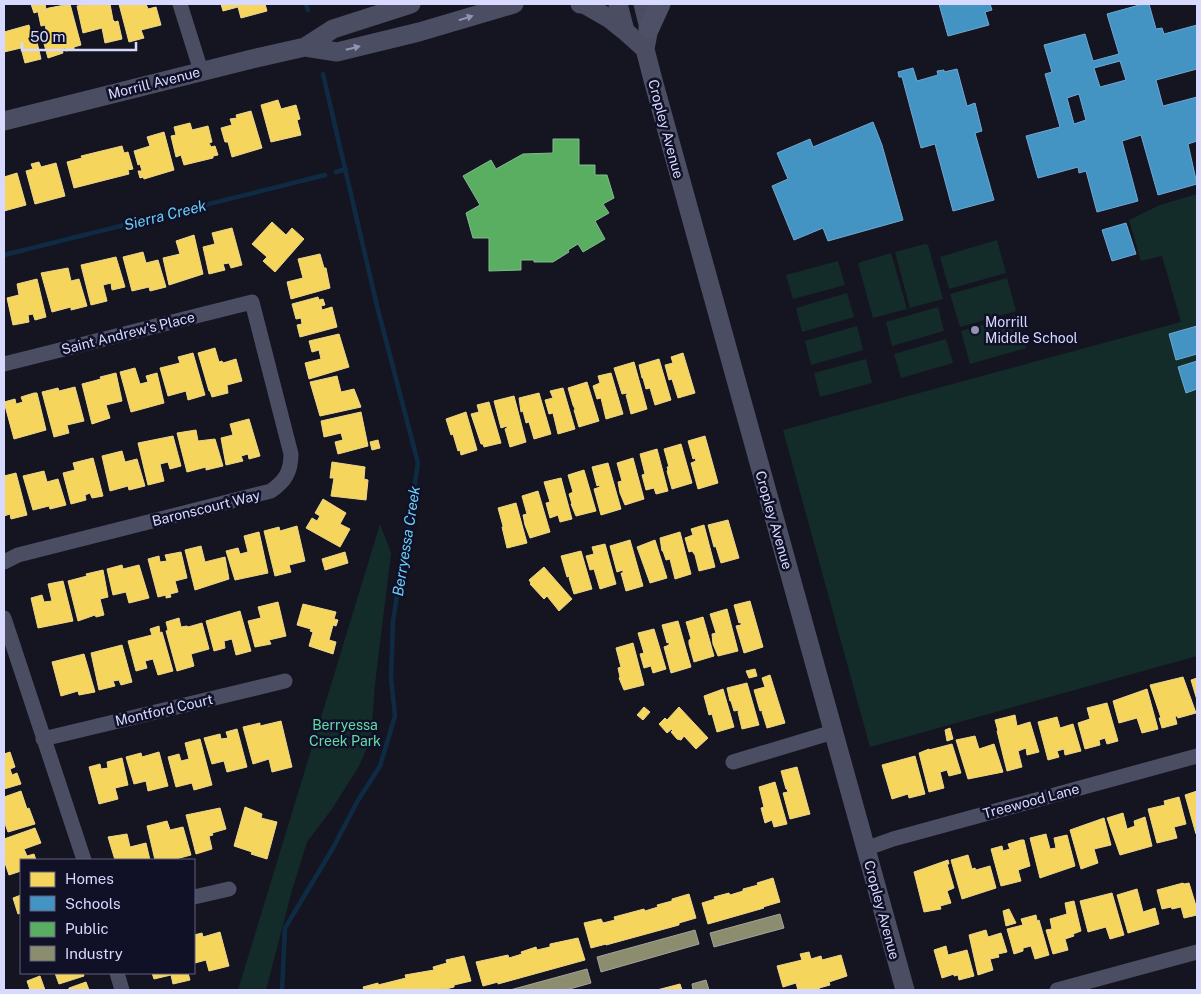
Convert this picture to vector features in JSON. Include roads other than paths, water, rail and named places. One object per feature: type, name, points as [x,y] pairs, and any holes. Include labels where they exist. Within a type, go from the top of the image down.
[{"type":"main road","points":[[649,28],[660,4]]},
{"type":"street","points":[[180,4],[201,72]]},
{"type":"street","name":"Morrill Avenue","points":[[4,121],[305,47],[333,29],[411,4]]},
{"type":"street","name":"Morrill Avenue","points":[[305,47],[337,52],[419,32],[514,4]]},
{"type":"street","points":[[580,4],[584,4],[610,19],[645,49]]},
{"type":"street","points":[[618,4],[625,31]]},
{"type":"street","name":"Cropley Avenue","points":[[643,4],[649,28],[645,49],[904,990]]},
{"type":"street","name":"Saint Andrew's Place","points":[[4,364],[252,302]]},
{"type":"street","name":"Baronscourt Way","points":[[4,562],[18,555],[271,491],[280,485],[287,476],[291,465],[291,454],[252,302]]},
{"type":"street","points":[[4,618],[84,859]]},
{"type":"street","name":"Montford Court","points":[[43,739],[285,681]]},
{"type":"street","points":[[733,762],[833,732]]},
{"type":"street","name":"Treewood Lane","points":[[865,849],[893,839],[1197,756]]},
{"type":"street","points":[[195,897],[229,889]]},
{"type":"street","points":[[1058,990],[1106,984],[1197,952]]},
{"type":"street","points":[[117,974],[122,990]]},
{"type":"waterway","name":"Berryessa Creek","points":[[306,4],[308,10]]},
{"type":"waterway","name":"Berryessa Creek","points":[[282,990],[285,928],[333,848],[357,802],[380,766],[395,716],[391,677],[393,621],[418,463],[377,306],[323,74]]},
{"type":"waterway","name":"Sierra Creek","points":[[336,172],[346,169]]},
{"type":"waterway","name":"Sierra Creek","points":[[4,255],[325,175]]},
{"type":"place","name":"Morrill Middle School","points":[[975,330]]},
{"type":"park label","name":"Berryessa Creek Park","points":[[345,734]]}]
